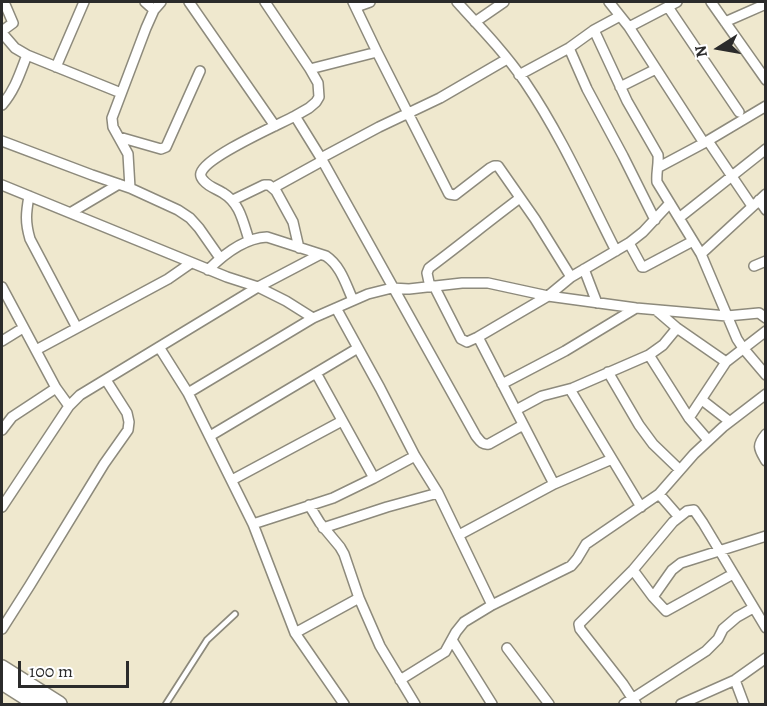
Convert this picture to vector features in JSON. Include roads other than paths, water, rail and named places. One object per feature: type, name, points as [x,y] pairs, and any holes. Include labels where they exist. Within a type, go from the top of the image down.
[{"type":"highway","points":[[2,668],[59,705]]},
{"type":"highway","points":[[2,682],[37,705]]},
{"type":"street","points":[[4,2],[13,23],[2,32],[15,48],[121,93]]},
{"type":"street","points":[[56,67],[84,2]]},
{"type":"street","points":[[146,2],[154,10]]},
{"type":"street","points":[[130,188],[128,154],[111,118],[154,10],[161,2]]},
{"type":"street","points":[[189,2],[275,126]]},
{"type":"street","points":[[249,240],[237,205],[221,191],[206,183],[201,176],[204,169],[224,152],[309,108],[319,97],[318,83],[265,2]]},
{"type":"street","points":[[370,2],[354,4],[449,194],[455,195],[490,168],[496,166],[520,198],[571,277]]},
{"type":"street","points":[[458,2],[507,59],[554,129],[616,251]]},
{"type":"street","points":[[476,22],[504,2]]},
{"type":"street","points":[[611,2],[706,142],[732,176],[759,200],[765,210]]},
{"type":"street","points":[[711,2],[765,77]]},
{"type":"street","points":[[629,27],[673,4],[739,112]]},
{"type":"street","points":[[725,22],[765,4]]},
{"type":"street","points":[[519,75],[569,48],[594,30],[620,16]]},
{"type":"street","points":[[594,30],[620,87],[658,155],[657,182],[701,254],[737,339],[765,375]]},
{"type":"street","points":[[569,48],[587,89],[655,220]]},
{"type":"street","points":[[310,69],[377,52]]},
{"type":"street","points":[[2,105],[14,88],[27,55]]},
{"type":"street","points":[[273,188],[322,159],[440,98],[507,59]]},
{"type":"street","points":[[620,87],[656,69]]},
{"type":"street","points":[[119,137],[161,149],[166,147],[200,71]]},
{"type":"street","points":[[658,166],[706,142],[765,106]]},
{"type":"street","points":[[295,116],[322,159],[392,288],[482,443],[489,444],[523,424]]},
{"type":"street","points":[[2,141],[130,188],[190,218],[220,258]]},
{"type":"street","points":[[679,218],[765,150]]},
{"type":"street","points":[[70,213],[119,184]]},
{"type":"street","points":[[2,185],[208,270],[258,287],[313,318]]},
{"type":"street","points":[[233,200],[264,185],[273,188],[293,222],[298,248]]},
{"type":"street","points":[[29,196],[26,225],[30,239],[77,328]]},
{"type":"street","points":[[520,198],[429,268],[427,273],[461,339],[467,342],[548,296],[571,277],[629,243],[643,232],[670,203]]},
{"type":"street","points":[[701,254],[759,200]]},
{"type":"street","points":[[208,270],[220,258],[249,240],[267,237],[332,260],[338,267],[353,300]]},
{"type":"street","points":[[629,243],[640,264],[644,267],[693,241]]},
{"type":"street","points":[[2,507],[69,406],[80,395],[258,287],[319,255]]},
{"type":"street","points":[[754,266],[765,261]]},
{"type":"street","points":[[36,350],[168,279],[192,263]]},
{"type":"street","points":[[584,269],[597,303]]},
{"type":"street","points":[[188,393],[313,318],[368,294],[392,288],[409,289],[462,283],[488,283],[548,296],[636,308],[727,316],[759,313],[765,318]]},
{"type":"street","points":[[2,287],[56,388],[69,406]]},
{"type":"street","points":[[336,308],[415,456],[438,493],[492,605]]},
{"type":"street","points":[[502,384],[565,351],[636,308]]},
{"type":"street","points":[[656,310],[677,328],[726,362]]},
{"type":"street","points":[[2,340],[23,328]]},
{"type":"street","points":[[516,410],[542,396],[573,387],[649,355],[663,345],[677,328]]},
{"type":"street","points":[[689,418],[726,362],[765,332]]},
{"type":"street","points":[[478,337],[554,484]]},
{"type":"street","points":[[159,347],[188,393],[253,524],[295,633],[344,705]]},
{"type":"street","points":[[210,436],[358,348]]},
{"type":"street","points":[[649,355],[689,418],[708,440]]},
{"type":"street","points":[[608,372],[639,425],[653,444],[680,470]]},
{"type":"street","points":[[316,373],[374,478]]},
{"type":"street","points":[[2,629],[104,464],[128,430],[127,413],[106,380]]},
{"type":"street","points":[[573,387],[571,393],[641,507]]},
{"type":"street","points":[[2,430],[12,417],[56,388]]},
{"type":"street","points":[[400,680],[446,652],[464,622],[492,605],[571,566],[586,543],[660,494],[708,440],[765,394]]},
{"type":"street","points":[[702,400],[729,421]]},
{"type":"street","points":[[232,480],[342,421]]},
{"type":"street","points":[[765,434],[759,446],[765,461]]},
{"type":"street","points":[[253,524],[333,498],[415,456]]},
{"type":"street","points":[[459,535],[554,484],[612,459]]},
{"type":"street","points":[[323,528],[438,493]]},
{"type":"street","points":[[660,494],[679,517]]},
{"type":"street","points":[[309,505],[323,528],[344,554],[359,598],[380,646],[415,705]]},
{"type":"street","points":[[635,702],[579,626],[633,570],[674,522],[687,512],[694,510],[703,523],[765,628]]},
{"type":"street","points":[[653,597],[672,570],[681,563],[765,536]]},
{"type":"street","points":[[633,570],[666,611],[733,574]]},
{"type":"street","points":[[295,633],[359,598]]},
{"type":"street","points":[[624,705],[635,702],[706,651],[718,639],[723,629],[736,617],[753,608]]},
{"type":"street","points":[[452,640],[491,704]]},
{"type":"street","points":[[507,648],[549,705]]},
{"type":"street","points":[[681,705],[735,680],[765,658]]},
{"type":"street","points":[[735,680],[744,705]]},
{"type":"lane","points":[[166,705],[207,640],[235,614]]}]
